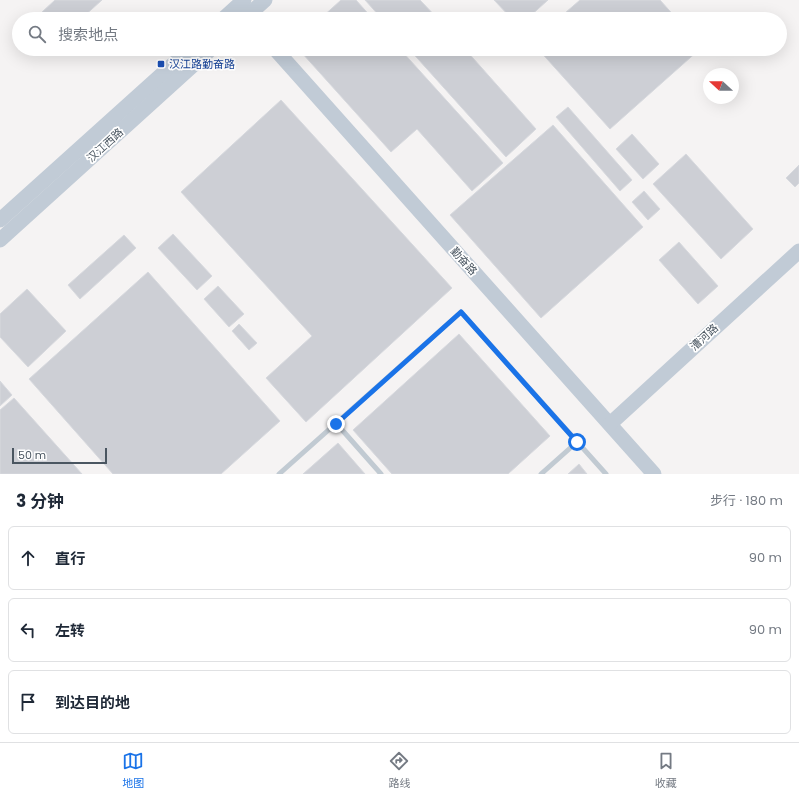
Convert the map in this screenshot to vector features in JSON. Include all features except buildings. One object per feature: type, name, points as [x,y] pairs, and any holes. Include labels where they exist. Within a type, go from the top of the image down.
[{"type":"street","points":[[242,10],[266,0]]},
{"type":"street","name":"汉江西路","points":[[0,220],[182,56]]},
{"type":"street","name":"汉江西路","points":[[0,240],[203,56]]},
{"type":"street","name":"勤奋路","points":[[281,56],[654,474]]},
{"type":"street","name":"漕河路","points":[[610,424],[799,251]]},
{"type":"lane","points":[[279,474],[461,312],[606,474]]},
{"type":"lane","points":[[336,424],[381,474]]},
{"type":"lane","points":[[541,474],[577,442]]},
{"type":"place","name":"汉江路勤奋路","points":[[161,64]]},
{"type":"route","points":[[336,424],[461,312],[577,442]]}]
